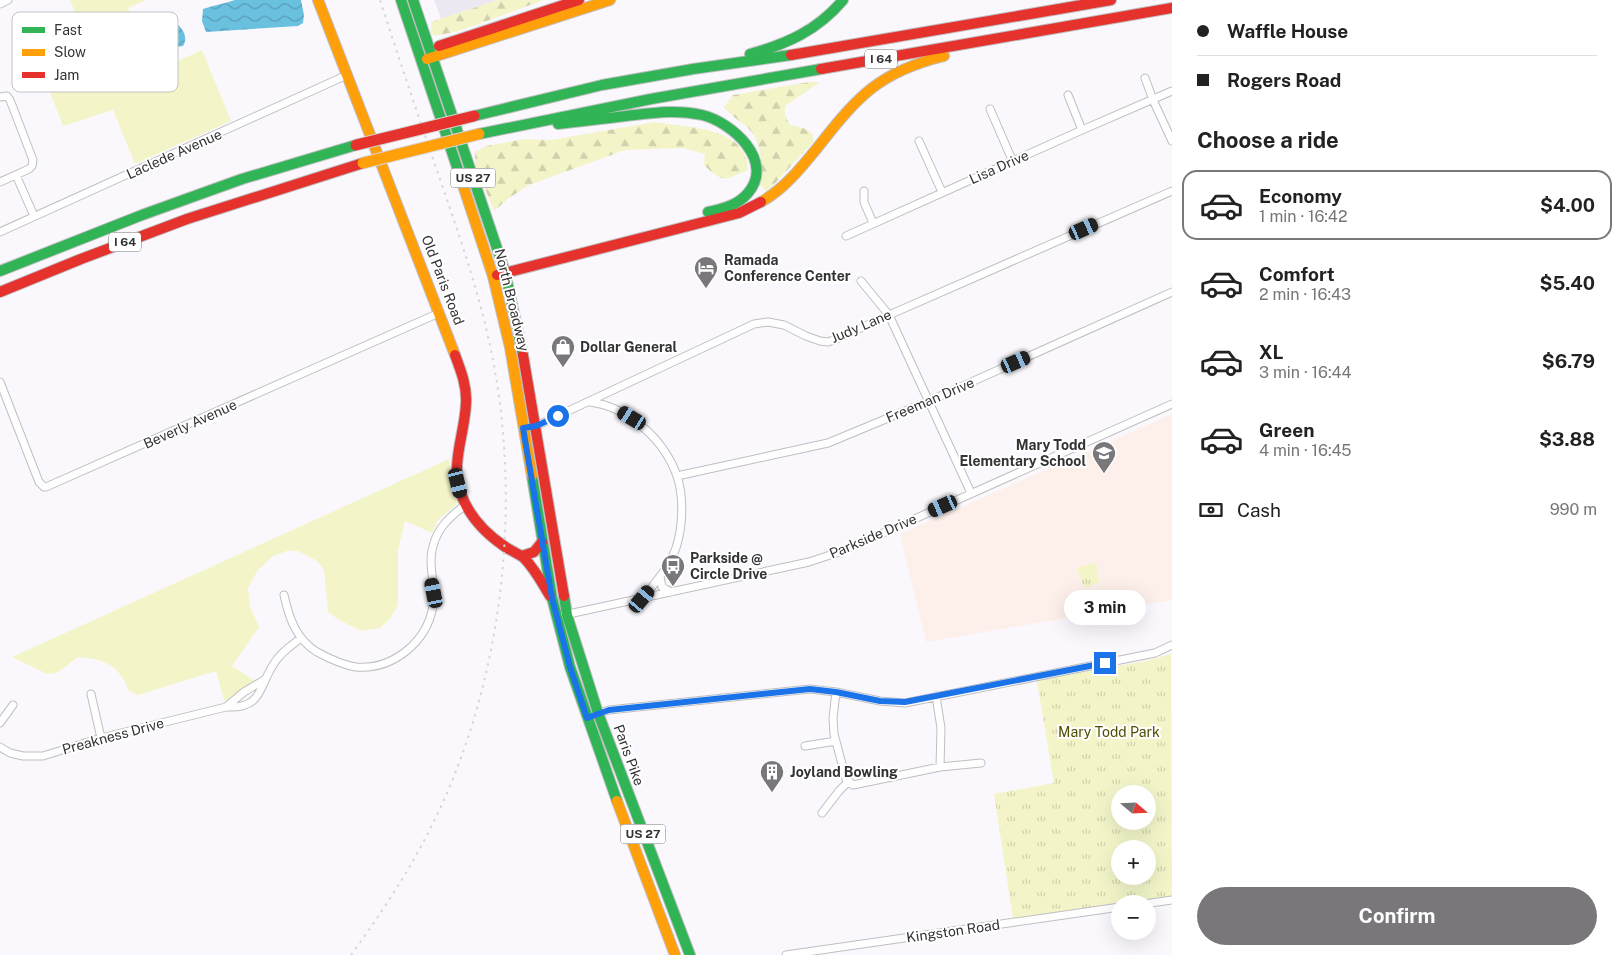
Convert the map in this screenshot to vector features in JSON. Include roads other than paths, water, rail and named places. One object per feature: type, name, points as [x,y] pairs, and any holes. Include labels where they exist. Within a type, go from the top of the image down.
[{"type":"main road","name":"Old Paris Road","points":[[318,0],[460,364],[466,390],[465,419],[456,463],[458,483],[465,505],[472,517],[487,533],[525,561]]},
{"type":"main road","name":"North Broadway","points":[[401,0],[426,55]]},
{"type":"main road","name":"North Broadway","points":[[413,0],[426,55],[521,344],[557,560]]},
{"type":"main road","points":[[426,55],[579,0]]},
{"type":"main road","points":[[426,55],[610,0]]},
{"type":"main road","points":[[693,69],[775,48],[797,38],[825,20],[843,0]]},
{"type":"main road","name":"I 64","points":[[0,271],[142,215],[242,179],[356,145],[588,88],[1111,0]]},
{"type":"main road","name":"I 64","points":[[0,292],[187,219],[363,163],[479,134],[589,110],[724,85],[1172,8]]},
{"type":"main road","points":[[498,270],[739,213],[766,200],[778,190],[858,100],[884,78],[923,61],[1056,29]]},
{"type":"main road","points":[[498,270],[730,206],[738,202],[750,189],[755,180],[756,172],[753,155],[749,146],[738,133],[718,120],[690,112],[672,111],[501,129]]},
{"type":"main road","name":"North Broadway","points":[[498,270],[545,562],[552,598],[562,616]]},
{"type":"main road","points":[[525,561],[538,549],[542,542]]},
{"type":"main road","points":[[525,561],[538,567],[545,562],[557,560]]},
{"type":"main road","name":"Paris Pike","points":[[557,560],[562,616],[638,860],[675,955]]},
{"type":"main road","points":[[525,561],[540,579],[552,598]]},
{"type":"main road","name":"Paris Pike","points":[[592,716],[690,955]]},
{"type":"street","points":[[0,4],[8,0]]},
{"type":"street","name":"Laclede Avenue","points":[[0,232],[347,75]]},
{"type":"street","points":[[1145,78],[1172,141]]},
{"type":"street","name":"Lisa Drive","points":[[846,236],[1172,91]]},
{"type":"street","points":[[1068,95],[1082,130]]},
{"type":"street","points":[[0,97],[7,96],[10,100],[33,160],[32,166],[28,169],[0,182]]},
{"type":"street","points":[[990,109],[1013,162]]},
{"type":"street","points":[[919,141],[942,192]]},
{"type":"street","points":[[16,175],[34,216]]},
{"type":"street","points":[[864,191],[864,202],[873,223]]},
{"type":"street","name":"Judy Lane","points":[[523,428],[536,426],[590,402],[754,324],[768,322],[784,324],[820,341],[828,342],[839,338],[1172,191]]},
{"type":"street","points":[[861,281],[889,315],[971,493]]},
{"type":"street","name":"Freeman Drive","points":[[677,476],[828,443],[929,401],[1172,292]]},
{"type":"street","name":"Beverly Avenue","points":[[0,382],[39,482],[46,487],[439,313]]},
{"type":"street","points":[[590,402],[616,408],[638,424],[663,451],[677,476],[681,504],[678,538],[670,559],[660,577],[642,599]]},
{"type":"street","name":"Parkside Drive","points":[[562,616],[809,562],[845,550],[1172,404]]},
{"type":"street","points":[[284,595],[291,622],[301,638],[312,648],[329,658],[356,667],[379,665],[392,659],[407,650],[418,640],[424,631],[431,615],[434,593],[430,555],[436,537],[445,522],[465,505]]},
{"type":"street","points":[[660,577],[662,587],[671,592]]},
{"type":"street","name":"Preakness Drive","points":[[0,747],[10,753],[36,756],[226,707],[248,705],[259,693],[264,680],[276,660],[301,638]]},
{"type":"street","points":[[592,716],[609,710],[810,689],[899,703],[1154,653],[1172,645]]},
{"type":"street","name":"Preakness Drive","points":[[226,707],[244,692],[264,680]]},
{"type":"street","points":[[836,692],[832,718],[846,779],[852,784],[940,767],[981,762]]},
{"type":"street","points":[[91,694],[101,738]]},
{"type":"street","points":[[936,696],[941,728],[940,767]]},
{"type":"street","points":[[0,723],[13,705]]},
{"type":"street","points":[[806,746],[836,741]]},
{"type":"street","points":[[822,812],[848,782]]},
{"type":"street","points":[[1156,902],[1172,900]]},
{"type":"street","name":"Kingston Road","points":[[786,955],[1111,908]]},
{"type":"water","points":[[235,0],[301,0],[304,15],[303,23],[298,26],[206,32],[202,21],[203,9]]},
{"type":"water","points":[[178,25],[185,34],[183,46],[178,47]]},
{"type":"railway","points":[[351,955],[407,871],[436,817],[460,761],[479,702],[493,641],[502,579],[506,516],[504,454],[498,392],[487,332],[466,257],[380,0]]},
{"type":"place","name":"Ramada Conference Center","points":[[706,289]]},
{"type":"place","name":"Dollar General","points":[[563,368]]},
{"type":"place","name":"Mary Todd Elementary School","points":[[1104,474]]},
{"type":"place","name":"Parkside @ Circle Drive","points":[[673,587]]},
{"type":"place","name":"Joyland Bowling","points":[[772,793]]},
{"type":"park label","name":"Mary Todd Park","points":[[1109,732]]}]
